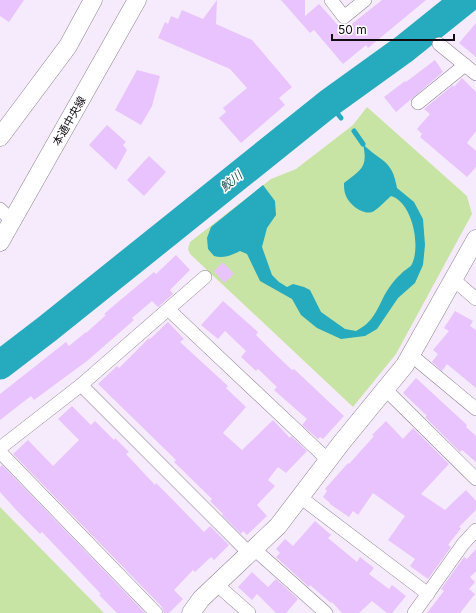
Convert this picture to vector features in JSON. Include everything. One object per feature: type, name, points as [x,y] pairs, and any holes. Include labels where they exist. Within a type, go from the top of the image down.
[{"type":"street","points":[[0,137],[68,46],[93,0]]},
{"type":"street","name":"本通中央線","points":[[5,225],[137,0]]},
{"type":"street","points":[[331,0],[344,16],[365,0]]},
{"type":"street","points":[[439,44],[476,74]]},
{"type":"street","points":[[418,103],[465,65]]},
{"type":"street","points":[[191,613],[201,599],[216,584],[278,526],[328,460],[386,390],[411,355],[476,239]]},
{"type":"street","points":[[0,448],[81,385],[169,310],[205,277]]},
{"type":"street","points":[[453,279],[476,299]]},
{"type":"street","points":[[169,310],[328,460]]},
{"type":"street","points":[[411,355],[476,410]]},
{"type":"street","points":[[81,385],[251,551],[326,613]]},
{"type":"street","points":[[386,390],[476,479]]},
{"type":"street","points":[[0,452],[156,613]]},
{"type":"street","points":[[300,497],[428,594]]},
{"type":"street","points":[[414,613],[464,544],[475,534]]},
{"type":"street","points":[[216,584],[249,613]]},
{"type":"green space","points":[[367,107],[467,196],[472,214],[396,354],[353,407],[190,254],[188,249],[190,242],[271,179],[296,169],[353,125]]},
{"type":"green space","points":[[0,507],[104,613],[0,613]]},
{"type":"water","points":[[363,144],[389,166],[395,178],[397,188],[414,202],[423,219],[425,245],[423,265],[415,283],[398,298],[377,329],[365,336],[341,339],[317,328],[301,315],[292,299],[260,281],[247,254],[240,251],[224,257],[214,256],[208,249],[207,238],[211,227],[263,185],[275,201],[276,215],[267,228],[262,247],[272,275],[287,287],[293,284],[310,290],[321,312],[345,329],[356,331],[363,327],[369,322],[387,291],[398,276],[412,264],[415,256],[415,236],[409,215],[404,206],[398,200],[391,196],[374,211],[366,212],[357,209],[350,203],[346,196],[344,191],[344,183],[359,171],[364,163],[365,158]]},
{"type":"building","points":[[0,0],[24,0],[9,22],[0,16]]},
{"type":"building","points":[[217,0],[216,24],[252,40],[292,87],[279,98],[285,105],[241,143],[219,118],[226,112],[223,108],[247,88],[230,69],[158,38],[165,22],[168,24],[171,16],[178,19],[182,10],[203,19]]},
{"type":"building","points":[[281,0],[305,0],[305,16],[319,4],[343,31],[382,0],[426,0],[368,48],[366,45],[343,64],[314,30],[310,33]]},
{"type":"building","points":[[476,23],[476,57],[459,43]]},
{"type":"building","points":[[435,60],[443,72],[396,112],[384,97]]},
{"type":"building","points":[[137,70],[160,76],[152,106],[141,125],[115,110]]},
{"type":"building","points":[[462,78],[476,92],[476,131],[467,143],[476,151],[476,167],[467,177],[420,137],[422,134],[417,129],[430,114],[424,109],[453,85],[454,87]]},
{"type":"building","points":[[107,125],[126,142],[123,145],[127,150],[116,170],[89,145]]},
{"type":"building","points":[[149,156],[166,172],[144,196],[127,180]]},
{"type":"building","points":[[176,255],[190,270],[170,290],[173,294],[158,307],[152,301],[132,318],[134,320],[87,361],[34,400],[31,396],[0,420],[0,394],[66,342],[69,346],[86,333],[106,315],[104,314],[154,272],[156,274]]},
{"type":"building","points":[[223,262],[234,274],[224,283],[214,271]]},
{"type":"building","points":[[223,301],[258,332],[256,335],[273,352],[292,370],[294,369],[344,416],[323,439],[320,437],[318,439],[302,425],[307,419],[274,390],[277,387],[258,369],[256,371],[241,357],[246,351],[225,331],[218,339],[201,325]]},
{"type":"building","points":[[455,311],[473,321],[470,326],[476,330],[476,388],[447,364],[442,371],[432,362],[438,354],[433,350],[449,331],[444,328]]},
{"type":"building","points":[[168,322],[184,339],[180,342],[228,386],[226,388],[246,407],[223,433],[242,450],[273,420],[290,438],[291,436],[307,451],[286,473],[278,467],[268,480],[275,486],[257,505],[267,516],[247,535],[243,531],[241,534],[222,515],[223,514],[210,501],[212,499],[174,462],[176,460],[98,384],[117,366],[119,368],[149,338],[150,339]]},
{"type":"building","points":[[416,378],[467,425],[466,427],[476,436],[476,462],[462,450],[460,452],[425,417],[427,416],[403,393]]},
{"type":"building","points":[[72,406],[91,425],[95,421],[114,440],[115,438],[129,452],[126,454],[155,485],[156,483],[204,532],[210,526],[229,545],[214,560],[211,557],[195,572],[193,570],[174,590],[183,599],[169,613],[164,613],[162,607],[13,454],[28,440],[53,466],[79,440],[58,419]]},
{"type":"building","points":[[386,421],[403,439],[413,428],[449,464],[421,494],[445,510],[466,490],[476,501],[476,510],[459,527],[461,528],[448,545],[451,547],[428,579],[410,566],[415,559],[388,540],[405,516],[373,493],[358,515],[353,511],[349,517],[330,504],[323,497],[327,491],[325,489]]},
{"type":"building","points":[[2,465],[145,613],[117,613],[42,532],[40,534],[19,513],[0,492],[0,467]]},
{"type":"building","points":[[315,521],[331,535],[328,538],[357,562],[360,557],[374,568],[369,574],[389,589],[392,585],[406,596],[392,613],[387,613],[372,601],[359,613],[342,613],[332,602],[331,603],[310,585],[309,587],[276,557],[280,553],[276,549],[285,539],[293,546]]},
{"type":"building","points":[[476,549],[476,571],[470,577],[475,582],[469,589],[475,594],[460,613],[427,613],[444,591],[441,589],[464,557],[467,559]]},
{"type":"building","points":[[252,572],[268,587],[276,579],[298,599],[286,613],[276,613],[257,594],[252,600],[238,587]]},
{"type":"waterway","name":"鮫川","points":[[0,365],[329,103],[404,49],[465,0]]},
{"type":"waterway","points":[[329,103],[341,118]]},
{"type":"waterway","points":[[354,131],[363,144]]}]
